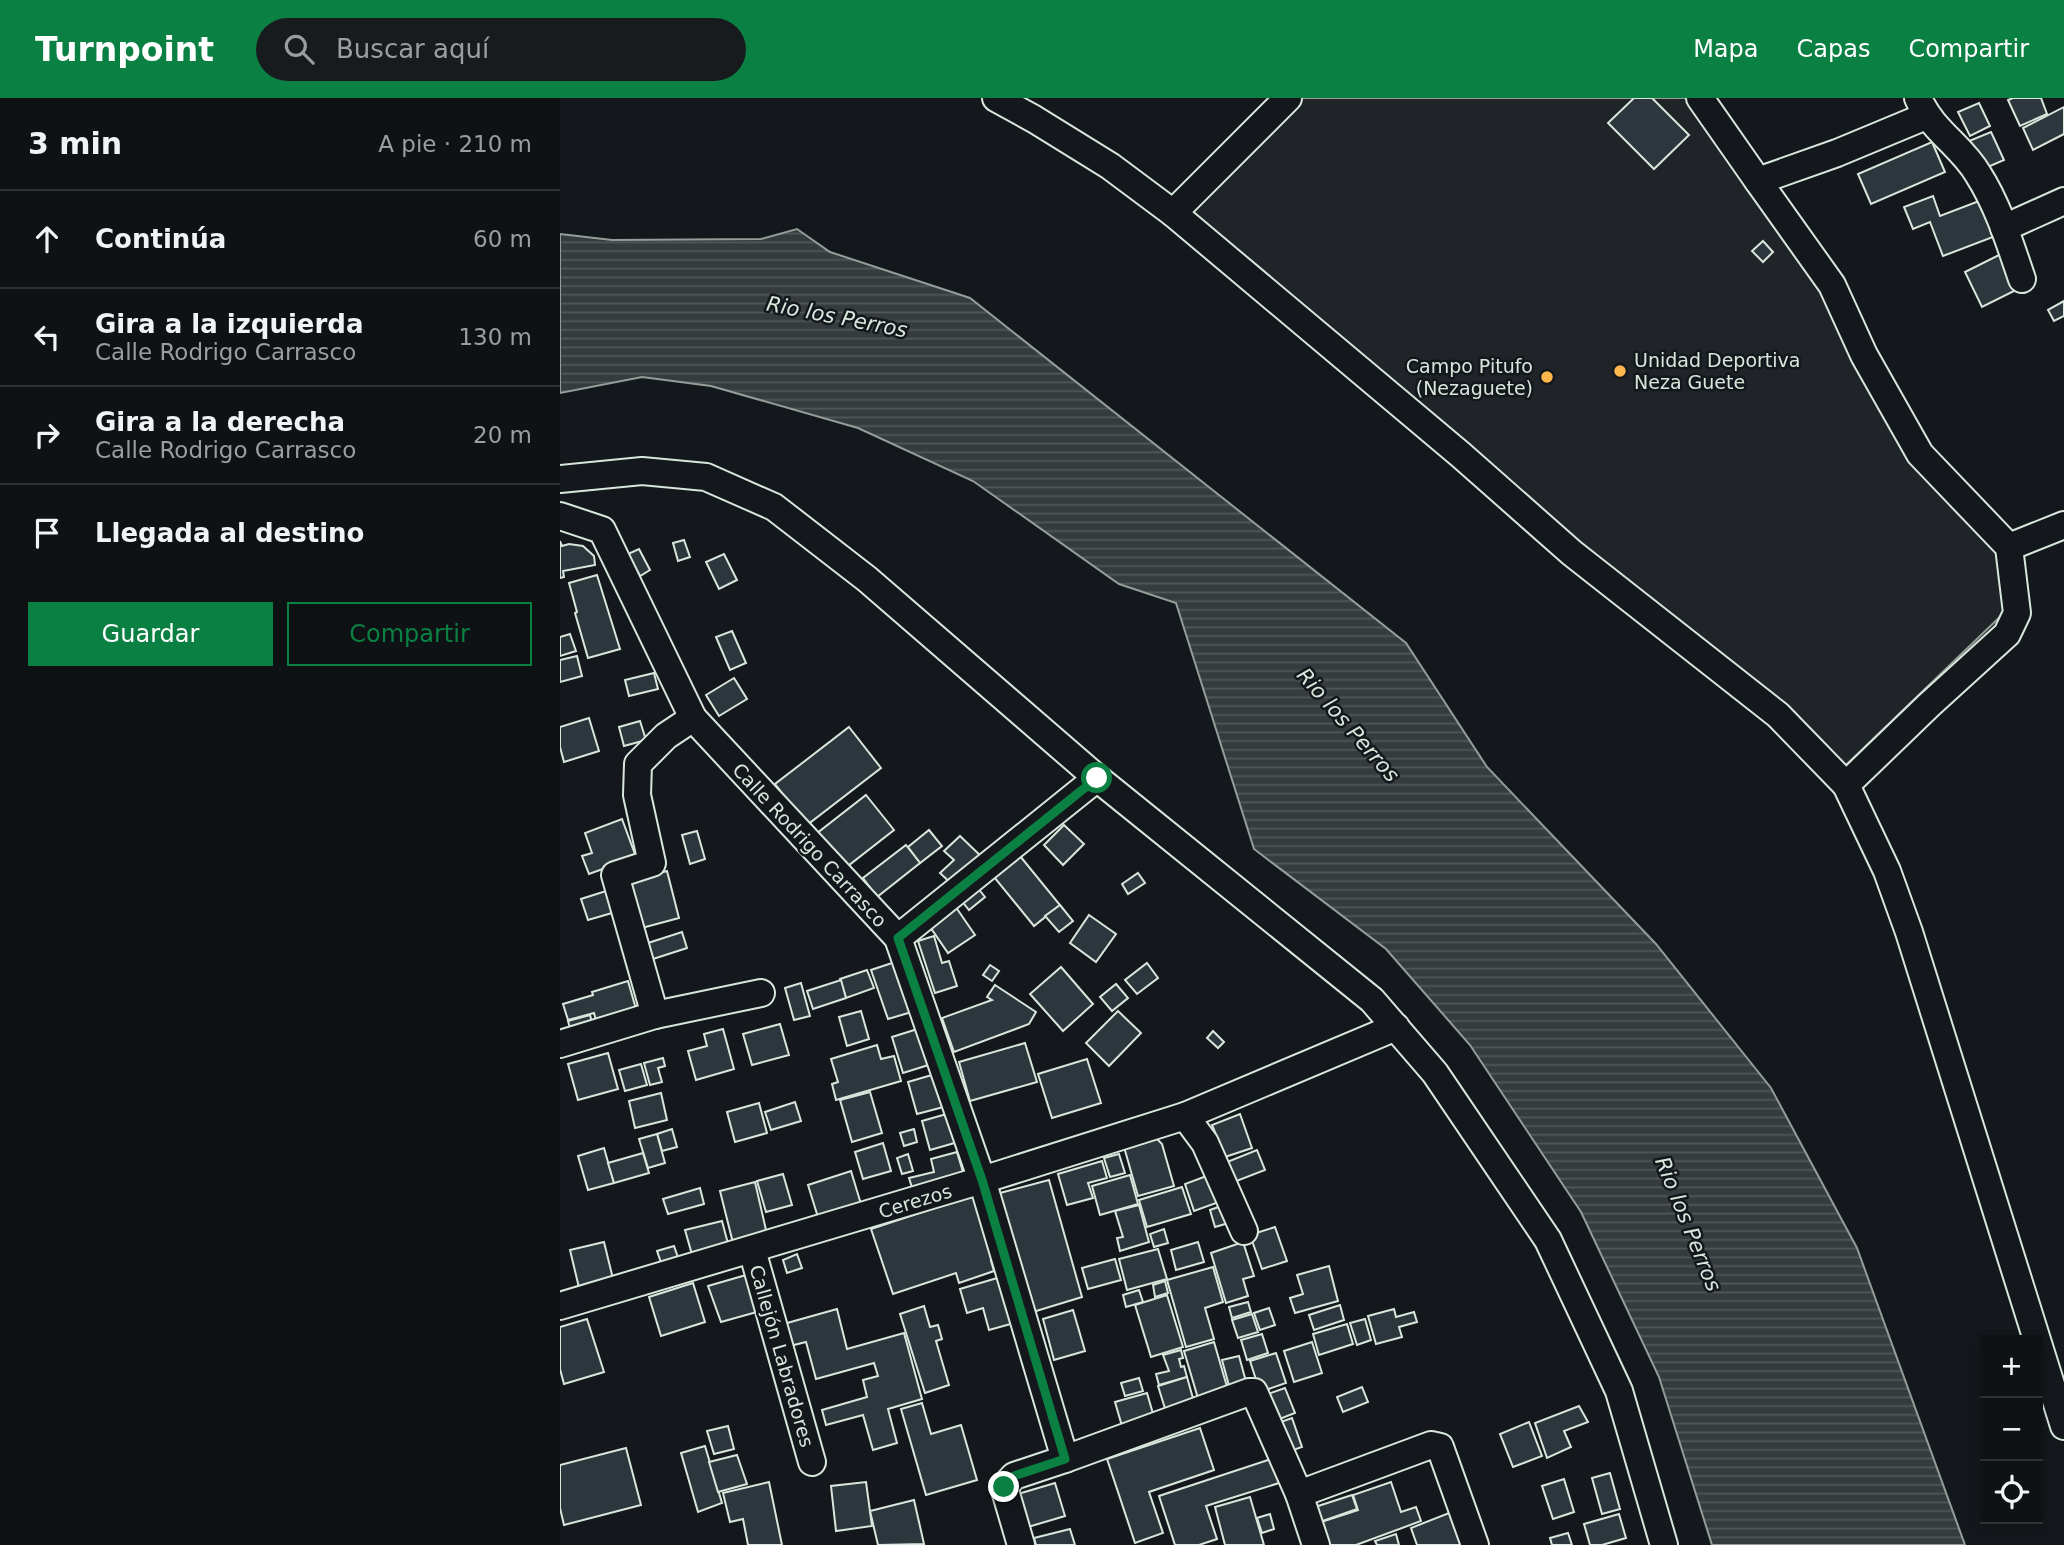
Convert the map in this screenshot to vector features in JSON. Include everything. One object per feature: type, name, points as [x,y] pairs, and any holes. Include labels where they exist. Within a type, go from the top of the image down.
[{"type":"street","points":[[996,98],[1110,166],[1173,214],[1450,446],[1573,553],[1778,715],[1846,785],[1887,871],[1909,932],[2064,1426]]},
{"type":"street","points":[[1173,214],[1288,98]]},
{"type":"street","points":[[1700,98],[1832,285],[1864,355],[1920,454],[2009,547],[2017,612],[2007,634],[1846,785]]},
{"type":"street","points":[[1758,181],[1837,153],[1922,107],[1978,173],[2004,228],[2022,279]]},
{"type":"street","points":[[2004,228],[2064,201]]},
{"type":"street","points":[[560,479],[642,471],[706,477],[774,507],[867,579],[1097,778],[1372,1000],[1435,1073],[1548,1240],[1619,1391],[1664,1545]]},
{"type":"street","name":"Calle Rodrigo Carrasco","points":[[560,516],[602,530],[693,718],[898,938],[982,1180],[1065,1459]]},
{"type":"street","points":[[2009,547],[2064,525]]},
{"type":"street","points":[[655,1015],[615,875],[652,863],[637,795],[638,764],[666,736],[693,718]]},
{"type":"street","points":[[898,938],[1097,778]]},
{"type":"street","points":[[560,1044],[655,1015],[761,993]]},
{"type":"street","name":"Cerezos","points":[[560,1306],[752,1250],[1185,1116],[1396,1027]]},
{"type":"street","points":[[1185,1116],[1205,1143],[1244,1231]]},
{"type":"street","name":"Callejón Labradores","points":[[752,1250],[811,1462]]},
{"type":"street","points":[[1021,1545],[1004,1487],[1014,1476],[1249,1392],[1254,1392],[1299,1494],[1317,1545]]},
{"type":"street","points":[[1299,1494],[1431,1445],[1440,1447],[1475,1545]]},
{"type":"shaded area","name":"Unidad Deportiva Neza Guete","points":[[1299,98],[1692,98],[2000,552],[2006,611],[1845,766],[1184,213]]},
{"type":"water","name":"Rio los Perros","points":[[797,229],[830,252],[970,298],[1406,643],[1487,767],[1656,944],[1771,1088],[1857,1248],[1965,1545],[1712,1545],[1659,1377],[1581,1212],[1470,1045],[1386,949],[1254,849],[1176,603],[1119,584],[973,481],[858,428],[711,386],[642,377],[560,393],[560,234],[612,240],[761,239]]},
{"type":"building","points":[[1634,98],[1652,98],[1689,135],[1654,169],[1608,123]]},
{"type":"building","points":[[2041,98],[2047,114],[2020,126],[2008,100]]},
{"type":"building","points":[[1979,103],[1990,126],[1970,136],[1958,112]]},
{"type":"building","points":[[2064,107],[2064,134],[2033,150],[2023,128]]},
{"type":"building","points":[[1991,132],[2004,160],[1981,170],[1969,141]]},
{"type":"building","points":[[1932,142],[1945,172],[1871,204],[1858,174]]},
{"type":"building","points":[[1933,196],[1940,216],[1979,201],[1993,237],[1943,256],[1930,222],[1913,229],[1904,207]]},
{"type":"building","points":[[1763,241],[1773,252],[1763,262],[1752,251]]},
{"type":"building","points":[[2001,254],[2018,289],[1982,307],[1965,272]]},
{"type":"building","points":[[2064,301],[2064,316],[2054,321],[2048,310]]},
{"type":"building","points":[[684,540],[690,557],[678,561],[673,543]]},
{"type":"building","points":[[560,541],[562,546],[583,546],[594,556],[595,565],[563,571],[564,577],[560,578]]},
{"type":"building","points":[[639,549],[650,570],[640,576],[628,554]]},
{"type":"building","points":[[724,554],[737,580],[719,589],[706,562]]},
{"type":"building","points":[[597,575],[620,649],[588,658],[569,583]]},
{"type":"building","points":[[732,631],[746,663],[730,670],[716,637]]},
{"type":"building","points":[[570,634],[576,651],[560,656],[560,637]]},
{"type":"building","points":[[577,656],[582,676],[560,682],[560,660]]},
{"type":"building","points":[[654,673],[658,689],[629,696],[625,680]]},
{"type":"building","points":[[734,678],[747,699],[719,716],[706,695]]},
{"type":"building","points":[[589,718],[599,751],[564,762],[560,747],[560,727]]},
{"type":"building","points":[[640,721],[646,740],[624,746],[619,727]]},
{"type":"building","points":[[849,727],[881,768],[807,825],[775,784]]},
{"type":"building","points":[[866,795],[894,830],[844,869],[816,834]]},
{"type":"building","points":[[622,819],[636,857],[589,874],[582,856],[592,853],[585,833]]},
{"type":"building","points":[[1064,825],[1084,844],[1063,865],[1044,845]]},
{"type":"building","points":[[929,830],[942,846],[920,863],[908,847]]},
{"type":"building","points":[[697,831],[705,859],[690,864],[682,835]]},
{"type":"building","points":[[960,836],[985,860],[956,888],[940,873],[954,860],[944,851]]},
{"type":"building","points":[[906,845],[920,863],[877,897],[863,878]]},
{"type":"building","points":[[1020,856],[1060,905],[1034,926],[994,877]]},
{"type":"building","points":[[667,871],[679,918],[638,929],[625,882]]},
{"type":"building","points":[[1138,873],[1145,883],[1128,894],[1122,884]]},
{"type":"building","points":[[977,887],[985,897],[969,910],[961,900]]},
{"type":"building","points":[[606,891],[612,913],[588,920],[581,899]]},
{"type":"building","points":[[953,903],[975,935],[948,953],[926,921]]},
{"type":"building","points":[[1060,905],[1073,921],[1059,932],[1045,916]]},
{"type":"building","points":[[1089,915],[1116,934],[1096,962],[1070,943]]},
{"type":"building","points":[[682,932],[687,948],[650,960],[645,944]]},
{"type":"building","points":[[934,936],[942,963],[949,961],[957,986],[935,993],[918,941]]},
{"type":"building","points":[[898,961],[915,1011],[888,1019],[871,970]]},
{"type":"building","points":[[1147,963],[1158,978],[1137,994],[1125,980]]},
{"type":"building","points":[[990,965],[999,971],[992,981],[983,975]]},
{"type":"building","points":[[1061,967],[1093,1004],[1063,1031],[1030,994]]},
{"type":"building","points":[[867,970],[874,988],[846,998],[840,979]]},
{"type":"building","points":[[841,980],[846,998],[813,1009],[807,991]]},
{"type":"building","points":[[628,981],[636,1009],[599,1031],[594,1013],[568,1020],[563,1004]]},
{"type":"building","points":[[801,983],[810,1016],[794,1020],[785,988]]},
{"type":"building","points":[[1116,984],[1128,998],[1112,1011],[1100,997]]},
{"type":"building","points":[[995,985],[1036,1012],[1029,1024],[954,1052],[942,1018],[992,1000],[987,997]]},
{"type":"building","points":[[861,1011],[869,1039],[847,1046],[839,1017]]},
{"type":"building","points":[[1118,1011],[1141,1033],[1109,1066],[1086,1043]]},
{"type":"building","points":[[590,1015],[595,1033],[573,1039],[568,1021]]},
{"type":"building","points":[[780,1024],[789,1055],[752,1065],[743,1034]]},
{"type":"building","points":[[927,1026],[938,1062],[903,1073],[892,1037]]},
{"type":"building","points":[[723,1029],[734,1069],[696,1080],[688,1051],[707,1046],[704,1034]]},
{"type":"building","points":[[1213,1031],[1224,1042],[1218,1048],[1207,1038]]},
{"type":"building","points":[[1025,1043],[1037,1082],[970,1101],[959,1062]]},
{"type":"building","points":[[877,1045],[881,1059],[894,1056],[901,1081],[836,1100],[832,1084],[838,1082],[831,1059]]},
{"type":"building","points":[[608,1053],[618,1089],[578,1100],[568,1064]]},
{"type":"building","points":[[663,1058],[665,1066],[658,1068],[662,1082],[650,1085],[644,1063]]},
{"type":"building","points":[[1087,1059],[1101,1103],[1052,1118],[1038,1074]]},
{"type":"building","points":[[641,1064],[647,1085],[625,1091],[619,1070]]},
{"type":"building","points":[[942,1072],[951,1105],[917,1114],[908,1082]]},
{"type":"building","points":[[870,1092],[882,1133],[852,1142],[840,1100]]},
{"type":"building","points":[[661,1093],[667,1120],[635,1128],[629,1101]]},
{"type":"building","points":[[795,1102],[801,1121],[771,1130],[765,1112]]},
{"type":"building","points":[[759,1103],[767,1133],[735,1142],[727,1112]]},
{"type":"building","points":[[950,1113],[958,1142],[930,1150],[922,1121]]},
{"type":"building","points":[[1240,1114],[1252,1148],[1225,1157],[1212,1125]]},
{"type":"building","points":[[672,1129],[677,1147],[662,1151],[657,1134]]},
{"type":"building","points":[[914,1129],[917,1142],[904,1146],[900,1133]]},
{"type":"building","points":[[657,1134],[665,1163],[648,1168],[639,1139]]},
{"type":"building","points":[[1155,1137],[1162,1144],[1174,1186],[1138,1196],[1124,1147]]},
{"type":"building","points":[[883,1143],[891,1171],[863,1179],[855,1152]]},
{"type":"building","points":[[604,1148],[614,1183],[588,1190],[578,1156]]},
{"type":"building","points":[[1257,1150],[1265,1170],[1234,1182],[1227,1162]]},
{"type":"building","points":[[957,1152],[966,1182],[915,1197],[909,1178],[934,1172],[931,1159]]},
{"type":"building","points":[[643,1153],[649,1173],[614,1183],[608,1163]]},
{"type":"building","points":[[908,1154],[913,1171],[902,1174],[897,1158]]},
{"type":"building","points":[[1119,1154],[1125,1173],[1110,1177],[1104,1158]]},
{"type":"building","points":[[1102,1161],[1107,1178],[1088,1183],[1093,1198],[1067,1205],[1058,1174]]},
{"type":"building","points":[[851,1171],[864,1214],[821,1227],[808,1185]]},
{"type":"building","points":[[783,1174],[792,1205],[766,1212],[757,1181]]},
{"type":"building","points":[[1130,1175],[1138,1204],[1100,1215],[1092,1186]]},
{"type":"building","points":[[1209,1175],[1219,1202],[1194,1211],[1185,1184]]},
{"type":"building","points":[[1049,1180],[1082,1297],[1033,1312],[1000,1193]]},
{"type":"building","points":[[755,1182],[769,1243],[735,1251],[720,1191]]},
{"type":"building","points":[[1182,1187],[1191,1214],[1147,1227],[1139,1200]]},
{"type":"building","points":[[700,1188],[704,1204],[668,1214],[663,1199]]},
{"type":"building","points":[[977,1194],[998,1259],[991,1261],[994,1271],[959,1283],[956,1273],[893,1294],[871,1229]]},
{"type":"building","points":[[1227,1204],[1232,1222],[1215,1227],[1210,1210]]},
{"type":"building","points":[[1139,1205],[1149,1242],[1120,1251],[1117,1238],[1123,1237],[1115,1211]]},
{"type":"building","points":[[722,1221],[731,1255],[695,1265],[685,1230]]},
{"type":"building","points":[[1275,1227],[1287,1261],[1262,1269],[1250,1235]]},
{"type":"building","points":[[1164,1229],[1168,1243],[1154,1247],[1150,1234]]},
{"type":"building","points":[[604,1242],[615,1287],[581,1296],[570,1250]]},
{"type":"building","points":[[1198,1242],[1204,1262],[1176,1270],[1171,1250]]},
{"type":"building","points":[[1243,1242],[1254,1276],[1243,1279],[1248,1296],[1226,1303],[1211,1253]]},
{"type":"building","points":[[674,1246],[682,1269],[665,1274],[657,1251]]},
{"type":"building","points":[[1158,1249],[1167,1279],[1127,1290],[1119,1259]]},
{"type":"building","points":[[797,1254],[802,1268],[787,1273],[783,1260]]},
{"type":"building","points":[[1115,1259],[1121,1280],[1088,1289],[1082,1268]]},
{"type":"building","points":[[1329,1266],[1338,1301],[1295,1313],[1290,1298],[1303,1294],[1297,1275]]},
{"type":"building","points":[[1213,1267],[1223,1302],[1205,1308],[1214,1339],[1186,1347],[1167,1280]]},
{"type":"building","points":[[753,1273],[764,1310],[721,1322],[708,1286]]},
{"type":"building","points":[[1004,1276],[1018,1322],[989,1330],[983,1308],[967,1313],[960,1289]]},
{"type":"building","points":[[1165,1281],[1168,1293],[1155,1297],[1153,1285]]},
{"type":"building","points":[[693,1283],[705,1322],[661,1336],[649,1297]]},
{"type":"building","points":[[1139,1290],[1143,1302],[1126,1307],[1123,1295]]},
{"type":"building","points":[[1167,1295],[1183,1347],[1151,1357],[1135,1305]]},
{"type":"building","points":[[1248,1302],[1251,1312],[1232,1318],[1229,1307]]},
{"type":"building","points":[[1340,1305],[1344,1320],[1314,1330],[1309,1315]]},
{"type":"building","points":[[924,1306],[930,1327],[938,1325],[942,1339],[936,1341],[949,1385],[925,1393],[900,1314]]},
{"type":"building","points":[[1269,1308],[1275,1325],[1260,1330],[1254,1313]]},
{"type":"building","points":[[837,1309],[847,1349],[904,1333],[922,1399],[888,1409],[897,1443],[873,1450],[863,1415],[826,1425],[822,1410],[867,1397],[863,1380],[878,1376],[874,1363],[816,1379],[806,1342],[786,1347],[780,1325]]},
{"type":"building","points":[[1394,1309],[1396,1317],[1414,1312],[1417,1322],[1399,1327],[1402,1337],[1376,1344],[1368,1316]]},
{"type":"building","points":[[1073,1310],[1085,1351],[1054,1360],[1043,1319]]},
{"type":"building","points":[[1252,1314],[1258,1332],[1238,1338],[1232,1320]]},
{"type":"building","points":[[587,1319],[604,1372],[564,1384],[560,1369],[560,1327]]},
{"type":"building","points":[[1365,1319],[1371,1340],[1357,1345],[1350,1323]]},
{"type":"building","points":[[1347,1324],[1353,1344],[1319,1355],[1313,1334]]},
{"type":"building","points":[[1262,1334],[1268,1353],[1247,1360],[1241,1340]]},
{"type":"building","points":[[1214,1342],[1230,1397],[1200,1405],[1184,1351]]},
{"type":"building","points":[[1312,1342],[1322,1373],[1294,1382],[1284,1351]]},
{"type":"building","points":[[1181,1350],[1183,1358],[1179,1359],[1187,1377],[1159,1385],[1156,1374],[1169,1371],[1163,1355]]},
{"type":"building","points":[[1276,1353],[1286,1383],[1260,1392],[1250,1361]]},
{"type":"building","points":[[1239,1356],[1248,1389],[1231,1393],[1222,1360]]},
{"type":"building","points":[[1187,1377],[1196,1409],[1168,1418],[1158,1386]]},
{"type":"building","points":[[1139,1378],[1143,1391],[1125,1396],[1121,1383]]},
{"type":"building","points":[[1362,1387],[1368,1402],[1343,1412],[1337,1397]]},
{"type":"building","points":[[1285,1388],[1295,1413],[1272,1422],[1262,1396]]},
{"type":"building","points":[[1147,1393],[1156,1424],[1124,1433],[1115,1402]]},
{"type":"building","points":[[922,1403],[931,1434],[961,1425],[977,1480],[926,1495],[901,1409]]},
{"type":"building","points":[[1579,1406],[1588,1422],[1564,1431],[1571,1447],[1547,1458],[1535,1423]]},
{"type":"building","points":[[1292,1418],[1302,1447],[1285,1453],[1275,1424]]},
{"type":"building","points":[[1529,1422],[1542,1456],[1513,1467],[1500,1434]]},
{"type":"building","points":[[728,1426],[734,1449],[714,1454],[707,1431]]},
{"type":"building","points":[[1200,1428],[1214,1470],[1149,1492],[1163,1533],[1135,1543],[1107,1459]]},
{"type":"building","points":[[705,1446],[722,1503],[698,1512],[681,1453]]},
{"type":"building","points":[[626,1448],[641,1505],[564,1525],[560,1508],[560,1465]]},
{"type":"building","points":[[737,1455],[747,1484],[718,1492],[709,1462]]},
{"type":"building","points":[[1271,1459],[1279,1483],[1206,1506],[1217,1539],[1199,1545],[1175,1545],[1159,1496]]},
{"type":"building","points":[[1610,1473],[1620,1509],[1602,1514],[1592,1478]]},
{"type":"building","points":[[1564,1479],[1574,1512],[1553,1519],[1542,1486]]},
{"type":"building","points":[[769,1482],[782,1545],[748,1545],[743,1519],[730,1522],[723,1493]]},
{"type":"building","points":[[866,1482],[872,1526],[836,1531],[831,1486]]},
{"type":"building","points":[[1391,1482],[1401,1512],[1416,1507],[1421,1521],[1356,1545],[1325,1545],[1318,1523],[1358,1510],[1353,1495]]},
{"type":"building","points":[[1055,1483],[1065,1516],[1028,1527],[1018,1494]]},
{"type":"building","points":[[1352,1495],[1357,1509],[1317,1523],[1312,1508]]},
{"type":"building","points":[[1250,1497],[1264,1545],[1225,1545],[1215,1507]]},
{"type":"building","points":[[914,1500],[924,1544],[878,1545],[870,1511]]},
{"type":"building","points":[[1449,1513],[1461,1545],[1417,1545],[1411,1528]]},
{"type":"building","points":[[1270,1514],[1274,1529],[1262,1533],[1257,1518]]},
{"type":"building","points":[[1619,1514],[1626,1538],[1602,1545],[1590,1545],[1584,1524]]},
{"type":"building","points":[[1070,1529],[1075,1545],[1036,1545],[1034,1538]]},
{"type":"building","points":[[1568,1533],[1572,1545],[1552,1545],[1550,1538]]},
{"type":"building","points":[[1396,1534],[1399,1545],[1377,1545],[1375,1541]]},
{"type":"place","name":"Unidad Deportiva Neza Guete","points":[[1620,371]]},
{"type":"place","name":"Campo Pitufo (Nezaguete)","points":[[1547,377]]},
{"type":"route","points":[[1004,1487],[1014,1476],[1065,1459],[982,1180],[898,938],[1097,778]]}]
